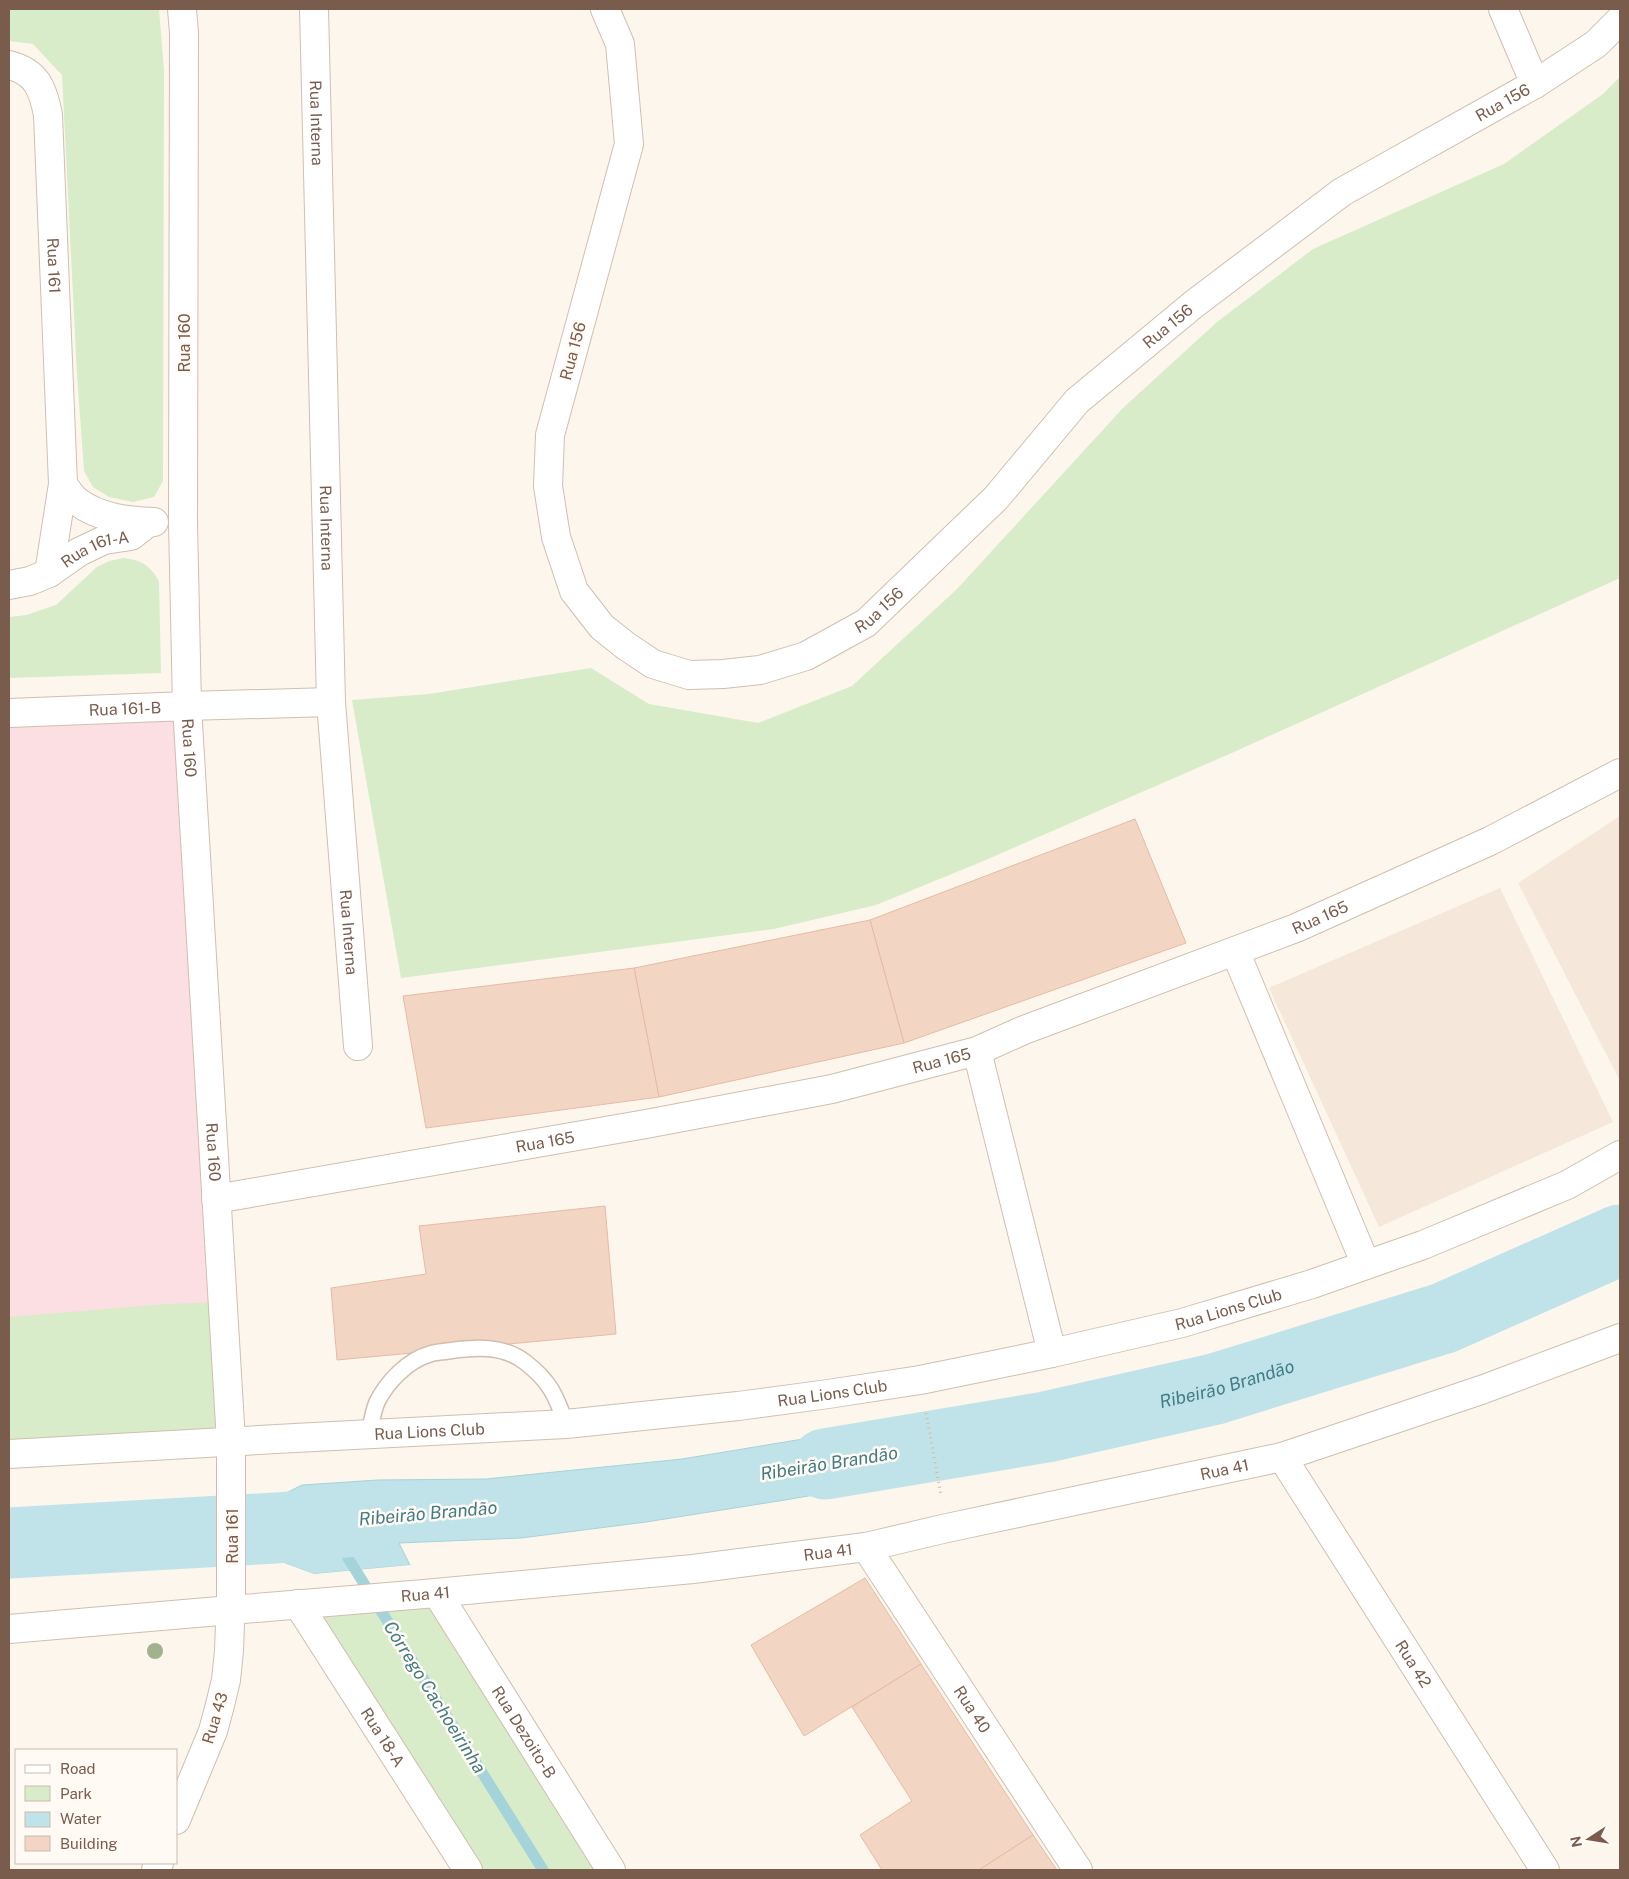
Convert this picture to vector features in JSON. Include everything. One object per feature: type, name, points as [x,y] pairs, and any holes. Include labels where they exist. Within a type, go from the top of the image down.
[{"type":"street","name":"Rua Interna","points":[[314,9],[331,702],[358,1046]]},
{"type":"street","name":"Rua 156","points":[[605,9],[620,44],[629,144],[550,434],[548,486],[556,537],[574,592],[602,627],[626,646],[653,664],[689,674],[723,674],[760,670],[806,656],[866,623],[996,498],[1076,401],[1194,304],[1342,192],[1534,84],[1596,44],[1620,20]]},
{"type":"street","points":[[1503,9],[1534,84]]},
{"type":"street","name":"Rua 160","points":[[186,17],[183,523],[187,706],[232,1451]]},
{"type":"street","name":"Rua 161","points":[[9,65],[21,68],[34,77],[44,95],[48,115],[62,484],[49,573]]},
{"type":"street","points":[[62,484],[76,501],[92,511],[113,518],[149,522]]},
{"type":"street","name":"Rua 161-A","points":[[9,585],[49,573],[79,552],[104,540],[131,536],[149,522],[183,523]]},
{"type":"street","name":"Rua 161-B","points":[[9,713],[331,702]]},
{"type":"street","name":"Rua 165","points":[[216,1199],[636,1126],[823,1090],[978,1051],[1024,1030],[1296,928],[1490,842],[1620,773]]},
{"type":"street","points":[[1235,951],[1366,1265]]},
{"type":"street","points":[[978,1051],[1052,1353]]},
{"type":"street","name":"Rua Lions Club","points":[[9,1454],[232,1451],[369,1435],[566,1424],[738,1406],[920,1380],[1052,1353],[1182,1323],[1312,1284],[1423,1245],[1566,1185],[1620,1154]]},
{"type":"street","name":"Rua 41","points":[[9,1629],[235,1605],[298,1604],[430,1594],[693,1569],[866,1547],[1282,1457],[1484,1389],[1620,1338]]},
{"type":"street","name":"Rua 161","points":[[232,1451],[235,1605]]},
{"type":"street","name":"Rua 42","points":[[1282,1457],[1545,1870]]},
{"type":"street","name":"Rua 40","points":[[866,1547],[1078,1870]]},
{"type":"street","name":"Rua Dezoito-B","points":[[430,1594],[611,1870]]},
{"type":"street","name":"Rua 18-A","points":[[298,1604],[468,1870]]},
{"type":"street","name":"Rua 43","points":[[178,1815],[212,1731],[220,1705],[235,1605]]},
{"type":"lane","points":[[369,1435],[377,1403],[390,1382],[409,1365],[429,1354],[476,1347],[499,1350],[524,1361],[544,1379],[556,1397],[566,1424]]},
{"type":"path","points":[[920,1380],[947,1528]]},
{"type":"shaded area","points":[[187,706],[224,1302],[9,1454],[9,713]]},
{"type":"shaded area","points":[[1620,816],[1620,1081],[1518,883]]},
{"type":"shaded area","points":[[1500,888],[1613,1122],[1379,1227],[1269,988]]},
{"type":"green space","points":[[9,9],[159,9],[164,70],[163,481],[154,497],[133,502],[109,497],[93,487],[84,471],[77,375],[62,75],[33,44],[9,41]]},
{"type":"green space","points":[[1620,77],[1620,578],[1234,752],[981,862],[876,905],[774,929],[401,978],[352,700],[429,694],[591,668],[649,704],[758,723],[852,686],[957,589],[1123,408],[1217,322],[1313,249],[1504,164],[1603,94]]},
{"type":"green space","points":[[124,558],[144,564],[159,581],[161,673],[9,678],[9,617],[26,615],[56,605],[97,567],[109,561]]},
{"type":"green space","points":[[224,1302],[231,1441],[9,1454],[9,1317],[166,1304]]},
{"type":"green space","points":[[424,1594],[611,1870],[468,1870],[298,1604]]},
{"type":"water","points":[[918,1420],[929,1475],[646,1522],[521,1538],[399,1543],[410,1565],[314,1574],[276,1560],[270,1501],[302,1485],[378,1480],[486,1479],[682,1459]]},
{"type":"water","points":[[194,1502],[197,1558],[9,1572],[9,1517]]},
{"type":"pier","points":[[270,1498],[276,1560],[314,1574],[410,1565],[411,1567],[314,1576],[275,1562],[267,1501]]},
{"type":"pier","points":[[194,1500],[197,1502],[199,1558],[197,1561]]},
{"type":"building","points":[[1135,819],[1186,943],[904,1043],[870,920]]},
{"type":"building","points":[[870,920],[904,1043],[659,1097],[634,968]]},
{"type":"building","points":[[634,968],[659,1097],[426,1128],[403,996]]},
{"type":"building","points":[[605,1206],[616,1334],[337,1360],[331,1288],[426,1274],[419,1226]]},
{"type":"building","points":[[865,1578],[921,1664],[804,1736],[751,1645]]},
{"type":"building","points":[[921,1664],[1033,1835],[979,1870],[882,1870],[860,1835],[912,1801],[852,1707]]},
{"type":"building","points":[[1033,1835],[1057,1870],[979,1870]]},
{"type":"waterway","name":"Ribeirão Brandão","points":[[825,1464],[1046,1427],[1215,1389],[1444,1318],[1620,1240]]},
{"type":"waterway","name":"Ribeirão Brandão","points":[[9,1543],[276,1528],[371,1520]]},
{"type":"waterway","name":"Córrego Cachoeirinha","points":[[348,1558],[543,1870]]}]
